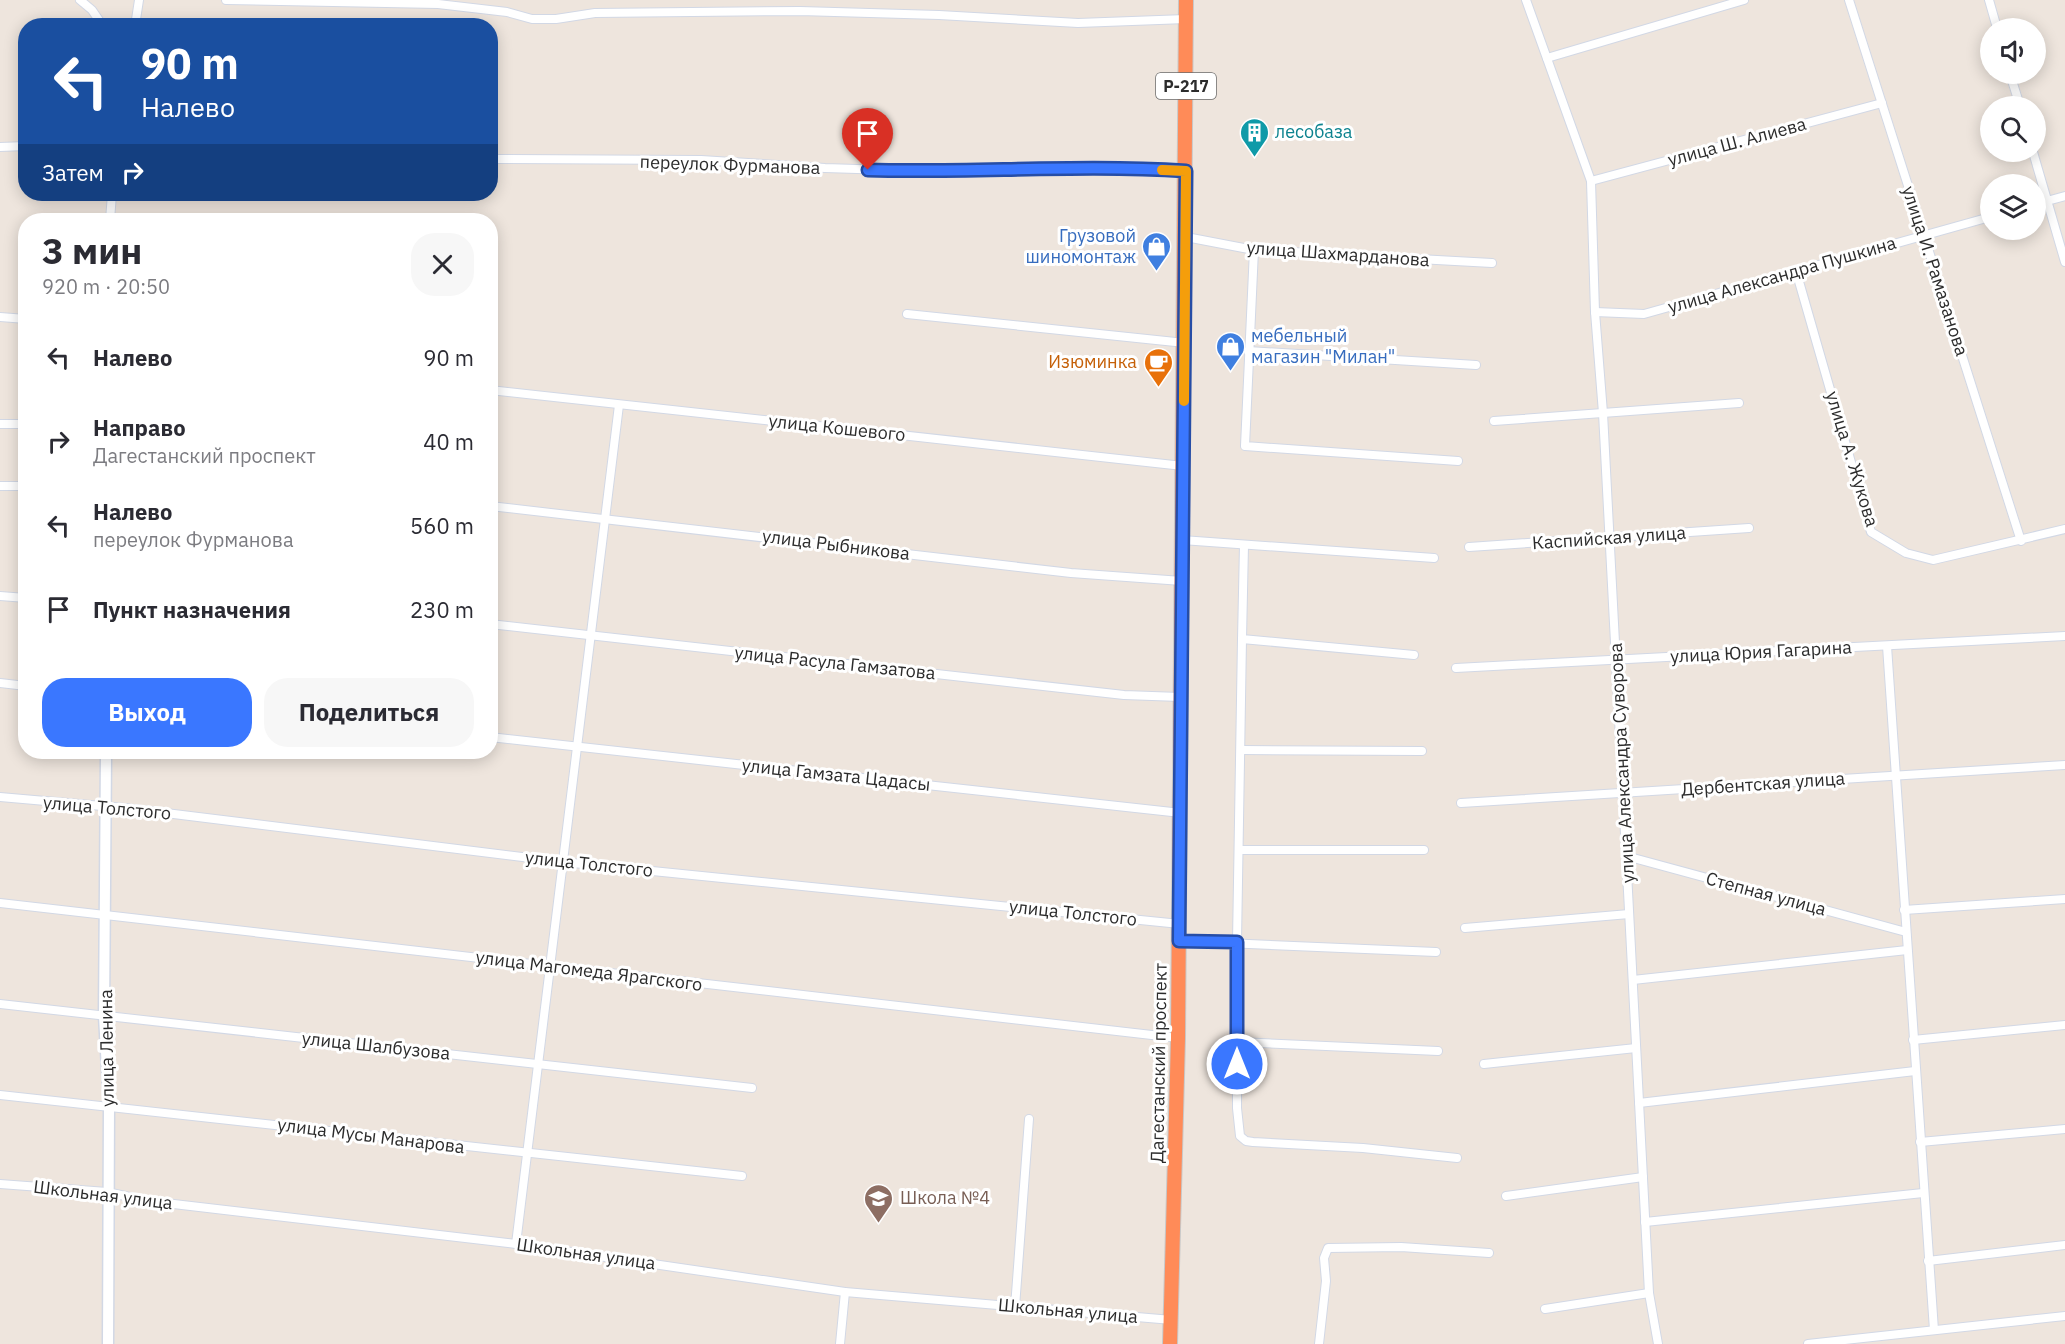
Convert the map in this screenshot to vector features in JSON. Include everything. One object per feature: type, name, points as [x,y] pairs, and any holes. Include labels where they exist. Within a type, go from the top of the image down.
[{"type":"highway","name":"Р-217","points":[[1186,0],[1186,171]]},
{"type":"highway","name":"Дагестанский проспект","points":[[1170,1344],[1180,924],[1180,697],[1186,171]]},
{"type":"street","points":[[80,0],[98,18]]},
{"type":"street","points":[[136,18],[139,0]]},
{"type":"street","points":[[226,0],[438,4],[507,12],[532,19],[556,19],[595,13],[789,11],[939,15],[1078,23],[1186,19]]},
{"type":"street","name":"улица Александра Суворова","points":[[1526,0],[1592,182],[1596,312],[1604,413],[1649,1293],[1658,1344]]},
{"type":"street","points":[[1547,58],[1744,0]]},
{"type":"street","name":"улица И. Рамазанова","points":[[1849,0],[2020,541]]},
{"type":"street","points":[[1989,0],[1994,18]]},
{"type":"street","name":"улица Ш. Алиева","points":[[1592,182],[1882,103]]},
{"type":"street","points":[[0,147],[18,146]]},
{"type":"street","name":"переулок Фурманова","points":[[498,159],[701,160],[825,168],[952,172],[1086,166],[1186,171]]},
{"type":"street","points":[[2036,162],[2065,261]]},
{"type":"street","points":[[2047,201],[2065,196]]},
{"type":"street","name":"улица Александра Пушкина","points":[[1596,312],[1644,314],[1980,220]]},
{"type":"street","name":"улица Шахмарданова","points":[[1186,237],[1254,250],[1492,263]]},
{"type":"street","points":[[1254,250],[1245,446],[1458,460]]},
{"type":"street","name":"улица А. Жукова","points":[[1796,271],[1871,532],[1906,553],[1933,560],[2065,529]]},
{"type":"street","points":[[907,314],[1185,343]]},
{"type":"street","points":[[0,317],[18,318]]},
{"type":"street","points":[[1248,351],[1476,365]]},
{"type":"street","name":"улица Кошевого","points":[[498,391],[1183,466]]},
{"type":"street","points":[[1494,421],[1739,403]]},
{"type":"street","points":[[516,1244],[619,405]]},
{"type":"street","points":[[0,424],[18,424]]},
{"type":"street","points":[[0,486],[18,486]]},
{"type":"street","name":"улица Рыбникова","points":[[498,507],[1071,573],[1182,580]]},
{"type":"street","name":"Каспийская улица","points":[[1469,547],[1749,528]]},
{"type":"street","points":[[1182,540],[1434,558]]},
{"type":"street","points":[[1244,545],[1237,942],[1237,1108],[1240,1136],[1246,1141],[1253,1142],[1363,1148],[1458,1158]]},
{"type":"street","points":[[0,596],[18,597]]},
{"type":"street","name":"улица Расула Гамзатова","points":[[498,625],[1112,694],[1180,697]]},
{"type":"street","name":"улица Юрия Гагарина","points":[[1456,669],[2065,636]]},
{"type":"street","points":[[1242,639],[1414,655]]},
{"type":"street","points":[[1887,646],[1934,1330]]},
{"type":"street","points":[[0,683],[18,685]]},
{"type":"street","name":"улица Гамзата Цадасы","points":[[498,738],[1181,813]]},
{"type":"street","points":[[1242,750],[1422,751]]},
{"type":"street","name":"улица Ленина","points":[[106,759],[104,1016],[109,1105],[108,1344]]},
{"type":"street","name":"Дербентская улица","points":[[1461,803],[2065,765]]},
{"type":"street","name":"улица Толстого","points":[[0,797],[137,809],[563,862],[1180,924]]},
{"type":"street","points":[[1239,850],[1424,850]]},
{"type":"street","name":"Степная улица","points":[[1626,856],[1906,932]]},
{"type":"street","points":[[1904,910],[2065,899]]},
{"type":"street","name":"улица Магомеда Ярагского","points":[[0,903],[1178,1038]]},
{"type":"street","points":[[1465,928],[1629,914]]},
{"type":"street","points":[[1179,941],[1436,952]]},
{"type":"street","points":[[1633,980],[1907,950]]},
{"type":"street","name":"улица Шалбузова","points":[[0,1004],[752,1088]]},
{"type":"street","points":[[1913,1040],[2065,1025]]},
{"type":"street","points":[[1237,1042],[1438,1051]]},
{"type":"street","points":[[1484,1064],[1636,1048]]},
{"type":"street","points":[[1639,1103],[1915,1071]]},
{"type":"street","name":"улица Мусы Манарова","points":[[0,1095],[109,1105],[527,1154],[742,1176]]},
{"type":"street","points":[[1014,1307],[1029,1119]]},
{"type":"street","points":[[1920,1142],[2065,1129]]},
{"type":"street","points":[[1506,1196],[1643,1178]]},
{"type":"street","name":"Школьная улица","points":[[0,1184],[107,1192],[148,1201],[516,1244],[845,1292],[1172,1320]]},
{"type":"street","points":[[1645,1222],[1923,1192]]},
{"type":"street","points":[[1928,1261],[2065,1245]]},
{"type":"street","points":[[1319,1344],[1326,1281],[1324,1258],[1328,1248],[1401,1247],[1489,1253]]},
{"type":"street","points":[[840,1344],[845,1292]]},
{"type":"street","points":[[1545,1309],[1649,1293]]},
{"type":"street","points":[[1808,1344],[2065,1316]]},
{"type":"slow traffic","points":[[1162,170],[1186,171],[1184,401]]},
{"type":"place","name":"лесобаза","points":[[1254,158]]},
{"type":"place","name":"Грузовой шиномонтаж","points":[[1157,272]]},
{"type":"place","name":"мебельный магазин \"Милан\"","points":[[1230,372]]},
{"type":"place","name":"Изюминка","points":[[1158,388]]},
{"type":"place","name":"Школа №4","points":[[879,1224]]},
{"type":"route","points":[[868,170],[952,172],[1086,166],[1186,171],[1179,941],[1237,942],[1237,1064]]}]
